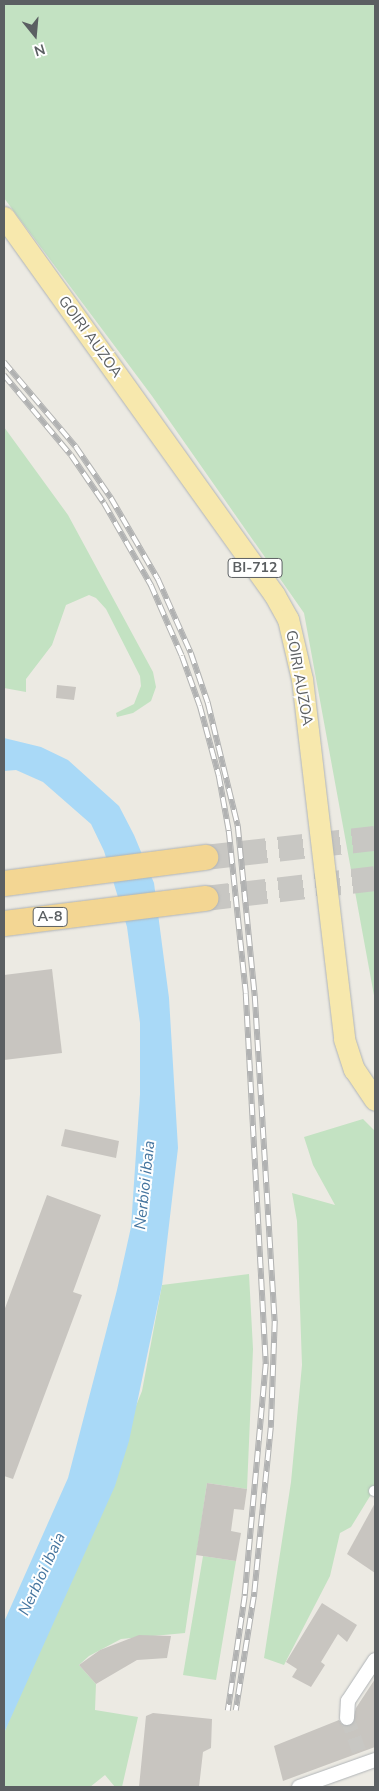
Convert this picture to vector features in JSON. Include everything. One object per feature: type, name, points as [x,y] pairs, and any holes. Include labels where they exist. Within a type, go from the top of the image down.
[{"type":"highway","points":[[4,883],[205,857]]},
{"type":"highway","name":"A-8","points":[[4,923],[194,899]]},
{"type":"main road","name":"GOIRI AUZOA","points":[[4,217],[274,594],[288,619],[304,696],[344,1039],[354,1069],[375,1100]]},
{"type":"street","points":[[347,1718],[348,1700],[375,1660]]},
{"type":"street","points":[[299,1787],[367,1759]]},
{"type":"green space","points":[[4,4],[375,4],[375,1001],[304,613],[152,396],[4,198]]},
{"type":"green space","points":[[4,427],[68,515],[153,672],[156,687],[151,701],[133,713],[117,717],[116,713],[134,704],[141,686],[140,676],[106,609],[96,598],[89,595],[66,605],[52,645],[26,679],[26,692],[4,688]]},
{"type":"green space","points":[[363,1119],[375,1131],[375,1488],[351,1527],[340,1533],[330,1576],[284,1665],[264,1658],[291,1482],[302,1365],[297,1221],[292,1193],[335,1205],[313,1165],[304,1137]]},
{"type":"green space","points":[[249,1274],[253,1349],[247,1489],[207,1483],[185,1633],[121,1639],[89,1656],[79,1665],[96,1684],[95,1710],[138,1717],[122,1787],[115,1787],[105,1775],[90,1787],[4,1787],[4,1733],[142,1391],[162,1285]]},
{"type":"green space","points":[[203,1556],[236,1561],[216,1680],[183,1675]]},
{"type":"water","name":"Nerbioi ibaia","points":[[4,738],[41,747],[68,760],[119,806],[134,835],[154,883],[169,998],[178,1148],[162,1285],[129,1441],[115,1486],[4,1733],[4,1622],[68,1478],[117,1290],[131,1227],[140,1094],[140,1023],[127,927],[104,851],[91,824],[43,782],[16,770],[4,771]]},
{"type":"building","points":[[57,685],[76,687],[74,700],[56,698]]},
{"type":"building","points":[[52,969],[62,1053],[4,1060],[4,975]]},
{"type":"building","points":[[65,1129],[119,1141],[116,1158],[61,1146]]},
{"type":"building","points":[[47,1195],[101,1215],[73,1292],[82,1295],[13,1479],[4,1476],[4,1311]]},
{"type":"building","points":[[207,1483],[247,1489],[244,1510],[234,1509],[231,1531],[241,1533],[236,1561],[196,1555]]},
{"type":"building","points":[[375,1503],[375,1573],[347,1554]]},
{"type":"building","points":[[322,1603],[357,1625],[347,1642],[338,1634],[321,1662],[325,1665],[311,1687],[292,1677],[297,1669],[286,1662]]},
{"type":"building","points":[[139,1635],[171,1636],[167,1658],[137,1660],[96,1684],[79,1665],[100,1650]]},
{"type":"building","points":[[375,1679],[375,1747],[283,1781],[274,1746],[339,1720],[343,1726],[351,1726],[356,1708]]},
{"type":"building","points":[[153,1713],[212,1719],[211,1748],[203,1752],[199,1787],[139,1787],[146,1716]]},
{"type":"tunnel","points":[[205,857],[375,838]]},
{"type":"tunnel","points":[[205,898],[375,878]]},
{"type":"tunnel","points":[[347,1718],[360,1753]]},
{"type":"railway","points":[[4,362],[76,447],[111,498],[158,579],[191,653],[208,703],[238,826],[255,996],[275,1321],[271,1428],[254,1597],[236,1711]]},
{"type":"railway","points":[[4,375],[71,455],[104,503],[151,585],[182,656],[200,706],[219,776],[229,831],[246,994],[266,1364],[245,1596],[228,1711]]}]
